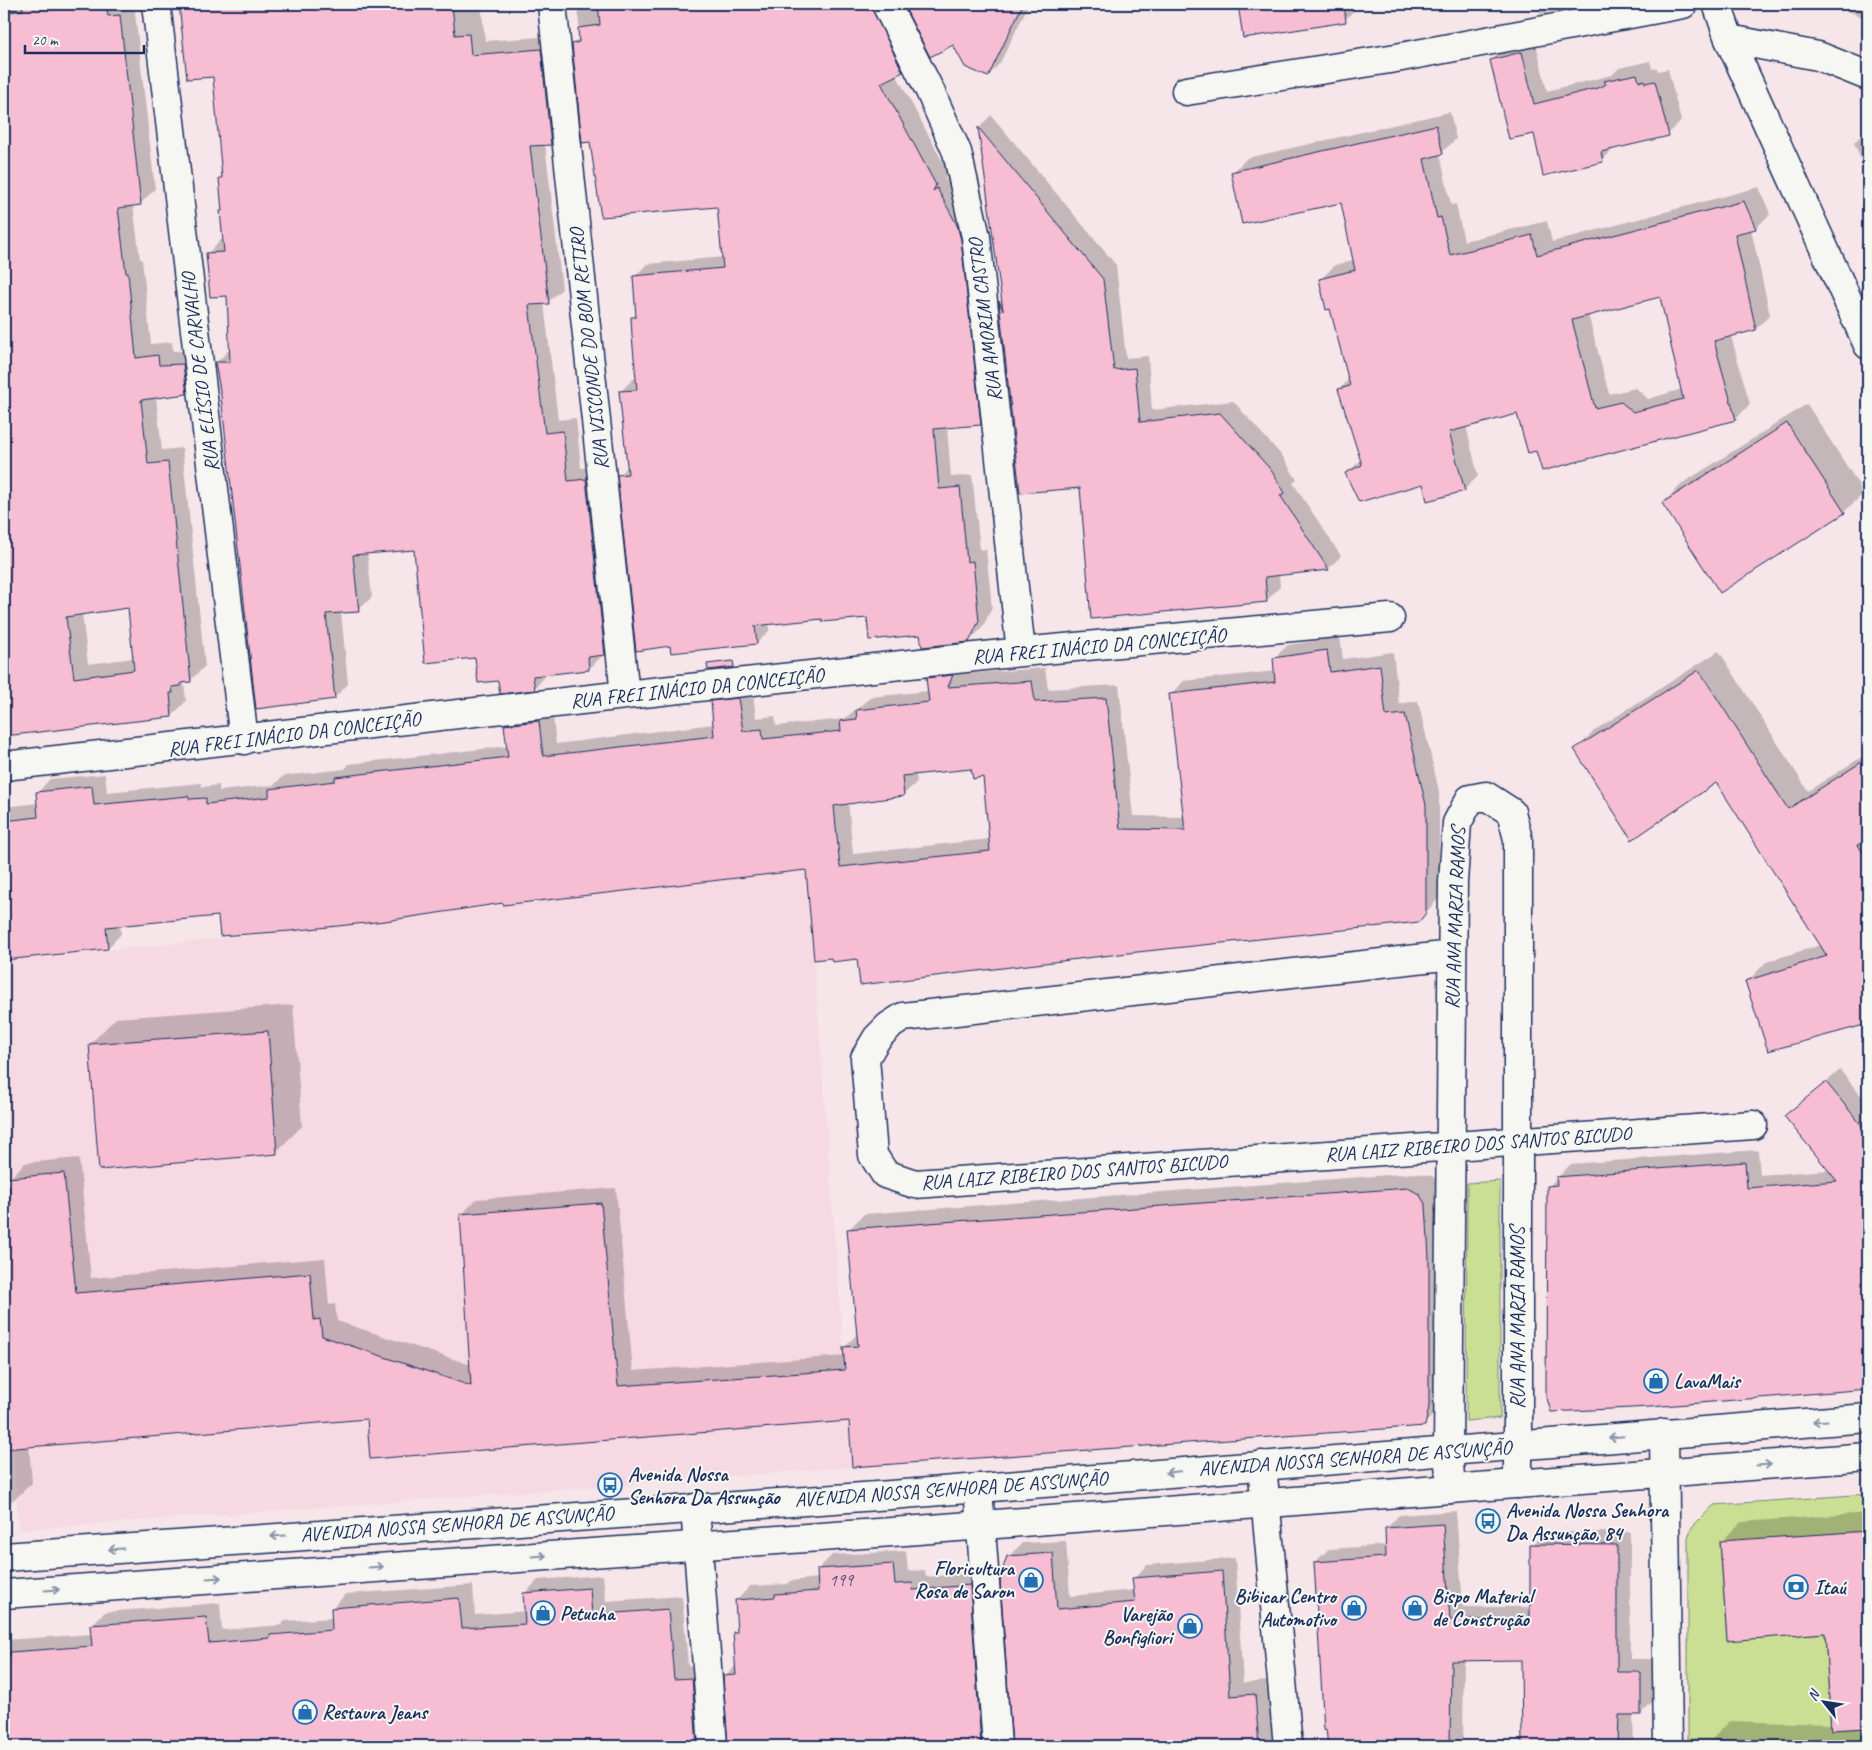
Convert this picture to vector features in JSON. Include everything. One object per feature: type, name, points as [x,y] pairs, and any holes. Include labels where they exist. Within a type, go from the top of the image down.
[{"type":"street","name":"RUA ELÍSIO DE CARVALHO","points":[[156,4],[244,740]]},
{"type":"street","name":"RUA VISCONDE DO BOM RETIRO","points":[[552,4],[625,695]]},
{"type":"street","name":"RUA AMORIM CASTRO","points":[[886,4],[930,91],[957,152],[976,237],[1022,652]]},
{"type":"street","points":[[1186,92],[1396,58],[1683,4]]},
{"type":"street","points":[[1717,4],[1729,39],[1868,345]]},
{"type":"street","points":[[1729,39],[1818,56],[1868,76]]},
{"type":"street","name":"RUA FREI INÁCIO DA CONCEIÇÃO","points":[[4,766],[1022,652],[1390,618]]},
{"type":"street","name":"RUA ANA MARIA RAMOS","points":[[1451,1489],[1448,1451],[1453,882],[1457,822],[1470,799],[1486,796],[1511,812],[1518,839],[1518,1484]]},
{"type":"street","name":"RUA LAIZ RIBEIRO DOS SANTOS BICUDO","points":[[1452,955],[903,1017],[889,1026],[877,1038],[865,1058],[873,1155],[886,1174],[915,1184],[1753,1125]]},
{"type":"street","name":"AVENIDA NOSSA SENHORA DE ASSUNÇÃO","points":[[4,1557],[978,1488],[1868,1418]]},
{"type":"street","points":[[1664,1433],[1668,1746]]},
{"type":"street","name":"AVENIDA NOSSA SENHORA DE ASSUNÇÃO","points":[[4,1594],[981,1525],[1868,1457]]},
{"type":"street","points":[[1262,1465],[1288,1746]]},
{"type":"street","points":[[978,1488],[997,1746]]},
{"type":"street","points":[[695,1508],[713,1746]]},
{"type":"shaded area","points":[[807,870],[852,1467],[19,1530],[4,1330],[4,961],[220,939]]},
{"type":"green space","points":[[1500,1181],[1500,1418],[1466,1421],[1467,1183]]},
{"type":"green space","points":[[1868,1494],[1868,1531],[1720,1542],[1727,1640],[1825,1633],[1831,1730],[1868,1728],[1868,1743],[1688,1739],[1688,1537],[1692,1527],[1714,1505]]},
{"type":"building","points":[[22,4],[106,4],[108,16],[120,15],[141,205],[118,208],[126,273],[128,273],[136,358],[158,355],[159,365],[183,364],[187,394],[141,400],[148,464],[168,462],[191,682],[181,683],[181,686],[172,687],[173,693],[170,693],[172,717],[4,736],[4,13],[23,10]],"holes":[[[128,608],[134,670],[74,678],[66,617]]]},
{"type":"building","points":[[179,4],[452,4],[455,35],[469,34],[471,55],[541,49],[551,145],[530,146],[549,304],[529,305],[545,433],[563,431],[568,481],[586,479],[605,655],[588,657],[589,670],[533,676],[535,690],[500,694],[498,681],[478,683],[475,658],[425,663],[414,550],[353,555],[359,612],[326,614],[335,699],[256,709],[221,396],[215,362],[230,362],[227,296],[210,297],[206,253],[224,252],[219,178],[222,178],[213,77],[187,79]]},
{"type":"building","points":[[598,4],[870,4],[903,72],[881,83],[936,185],[933,191],[937,188],[957,225],[961,240],[981,425],[934,429],[939,489],[960,487],[967,562],[973,561],[979,621],[969,642],[922,647],[920,635],[869,640],[867,618],[822,622],[822,619],[755,626],[757,644],[671,653],[670,646],[636,651],[617,475],[628,474],[619,391],[637,390],[631,317],[636,317],[633,276],[723,268],[717,207],[601,217],[590,142],[582,143],[572,44],[579,42],[578,28],[600,25]]},
{"type":"building","points":[[903,4],[1023,4],[988,77],[965,67],[953,45],[930,57]]},
{"type":"building","points":[[1238,4],[1344,4],[1346,22],[1243,38]]},
{"type":"building","points":[[1522,52],[1534,104],[1601,87],[1606,84],[1604,81],[1637,74],[1639,82],[1644,80],[1645,83],[1655,81],[1669,136],[1601,152],[1603,162],[1543,176],[1534,134],[1509,139],[1490,60]]},
{"type":"building","points":[[1436,125],[1443,154],[1424,159],[1437,218],[1441,217],[1450,255],[1532,235],[1537,255],[1744,201],[1756,229],[1735,234],[1756,330],[1714,341],[1736,420],[1542,471],[1536,451],[1528,453],[1517,414],[1449,432],[1465,491],[1427,501],[1423,484],[1359,502],[1345,473],[1362,465],[1338,389],[1350,386],[1330,309],[1326,310],[1319,279],[1355,270],[1341,203],[1242,224],[1231,172]],"holes":[[[1660,297],[1683,399],[1633,412],[1621,402],[1595,408],[1572,320]]]},
{"type":"building","points":[[978,127],[1103,279],[1114,370],[1135,368],[1140,422],[1220,413],[1271,470],[1285,493],[1280,495],[1329,570],[1265,577],[1267,602],[1091,619],[1080,488],[1020,493],[999,301],[1003,310]]},
{"type":"building","points":[[1787,423],[1845,513],[1720,593],[1662,503]]},
{"type":"building","points":[[1327,650],[1330,672],[1380,665],[1386,716],[1405,714],[1426,805],[1426,913],[1419,922],[1128,953],[860,985],[857,959],[832,962],[831,958],[814,960],[806,870],[503,905],[503,903],[385,921],[290,931],[220,936],[218,916],[106,927],[108,949],[5,960],[4,821],[38,817],[36,792],[92,786],[94,805],[188,796],[189,799],[206,798],[206,804],[269,797],[269,789],[335,781],[335,777],[508,757],[504,725],[539,721],[543,756],[714,736],[711,701],[738,698],[743,731],[762,729],[763,739],[841,731],[840,721],[857,719],[856,710],[929,702],[926,678],[953,675],[948,687],[1032,681],[1035,702],[1106,698],[1120,829],[1185,830],[1169,694],[1275,682],[1273,658]],"holes":[[[971,769],[973,779],[983,777],[990,851],[840,867],[834,806],[904,796],[902,776]]]},
{"type":"building","points":[[733,661],[734,667],[708,670],[707,664]]},
{"type":"building","points":[[1699,670],[1788,809],[1868,758],[1868,839],[1858,845],[1868,860],[1868,1024],[1768,1051],[1745,981],[1827,956],[1718,785],[1716,783],[1632,840],[1574,749]]},
{"type":"building","points":[[268,1031],[277,1154],[99,1170],[89,1044]]},
{"type":"building","points":[[1826,1082],[1863,1127],[1860,1129],[1868,1139],[1868,1389],[1651,1407],[1551,1412],[1546,1395],[1547,1186],[1557,1185],[1556,1177],[1745,1162],[1747,1188],[1837,1181],[1784,1116]]},
{"type":"building","points":[[64,1173],[76,1293],[310,1273],[314,1320],[320,1319],[322,1336],[471,1386],[460,1214],[601,1203],[618,1386],[845,1370],[843,1347],[858,1346],[847,1229],[1408,1188],[1419,1194],[1426,1205],[1429,1258],[1429,1407],[1425,1426],[852,1467],[849,1421],[370,1459],[367,1419],[4,1449],[4,1211],[11,1211],[8,1178]]},
{"type":"building","points":[[1443,1524],[1450,1620],[1530,1620],[1530,1544],[1617,1545],[1617,1672],[1641,1672],[1641,1715],[1619,1715],[1618,1746],[1522,1746],[1521,1660],[1451,1661],[1450,1746],[1328,1746],[1326,1729],[1324,1730],[1314,1562],[1386,1557],[1385,1528]]},
{"type":"building","name":"Itaú","points":[[1868,1531],[1868,1728],[1831,1730],[1825,1633],[1727,1641],[1720,1541]]},
{"type":"building","points":[[1053,1553],[1057,1609],[1135,1602],[1132,1578],[1222,1571],[1230,1696],[1255,1694],[1259,1746],[1012,1746],[1000,1578],[1007,1556]]},
{"type":"building","points":[[893,1564],[895,1584],[912,1583],[913,1590],[970,1585],[981,1746],[728,1746],[723,1676],[736,1675],[733,1632],[737,1632],[735,1600],[775,1597],[775,1594],[818,1591],[817,1569]]},
{"type":"building","points":[[590,1588],[592,1615],[668,1609],[674,1679],[692,1678],[697,1746],[4,1746],[4,1657],[10,1656],[10,1652],[92,1646],[90,1625],[206,1617],[209,1643],[270,1638],[270,1635],[332,1630],[331,1608],[459,1598],[462,1628],[525,1624],[523,1593]]},
{"type":"place","name":"LavaMais","points":[[1656,1381]]},
{"type":"place","name":"Avenida Nossa Senhora Da Assunção","points":[[610,1485]]},
{"type":"place","name":"Avenida Nossa Senhora Da Assunção, 84","points":[[1488,1521]]},
{"type":"place","name":"Floricultura Rosa de Saron","points":[[1031,1580]]},
{"type":"place","name":"Itaú","points":[[1796,1587]]},
{"type":"place","name":"Bibicar Centro Automotivo","points":[[1354,1608]]},
{"type":"place","name":"Bispo Material de Construção","points":[[1415,1608]]},
{"type":"place","name":"Petucha","points":[[543,1613]]},
{"type":"place","name":"Varejão Bonfigliori","points":[[1190,1626]]},
{"type":"place","name":"Restaura Jeans","points":[[305,1712]]}]
